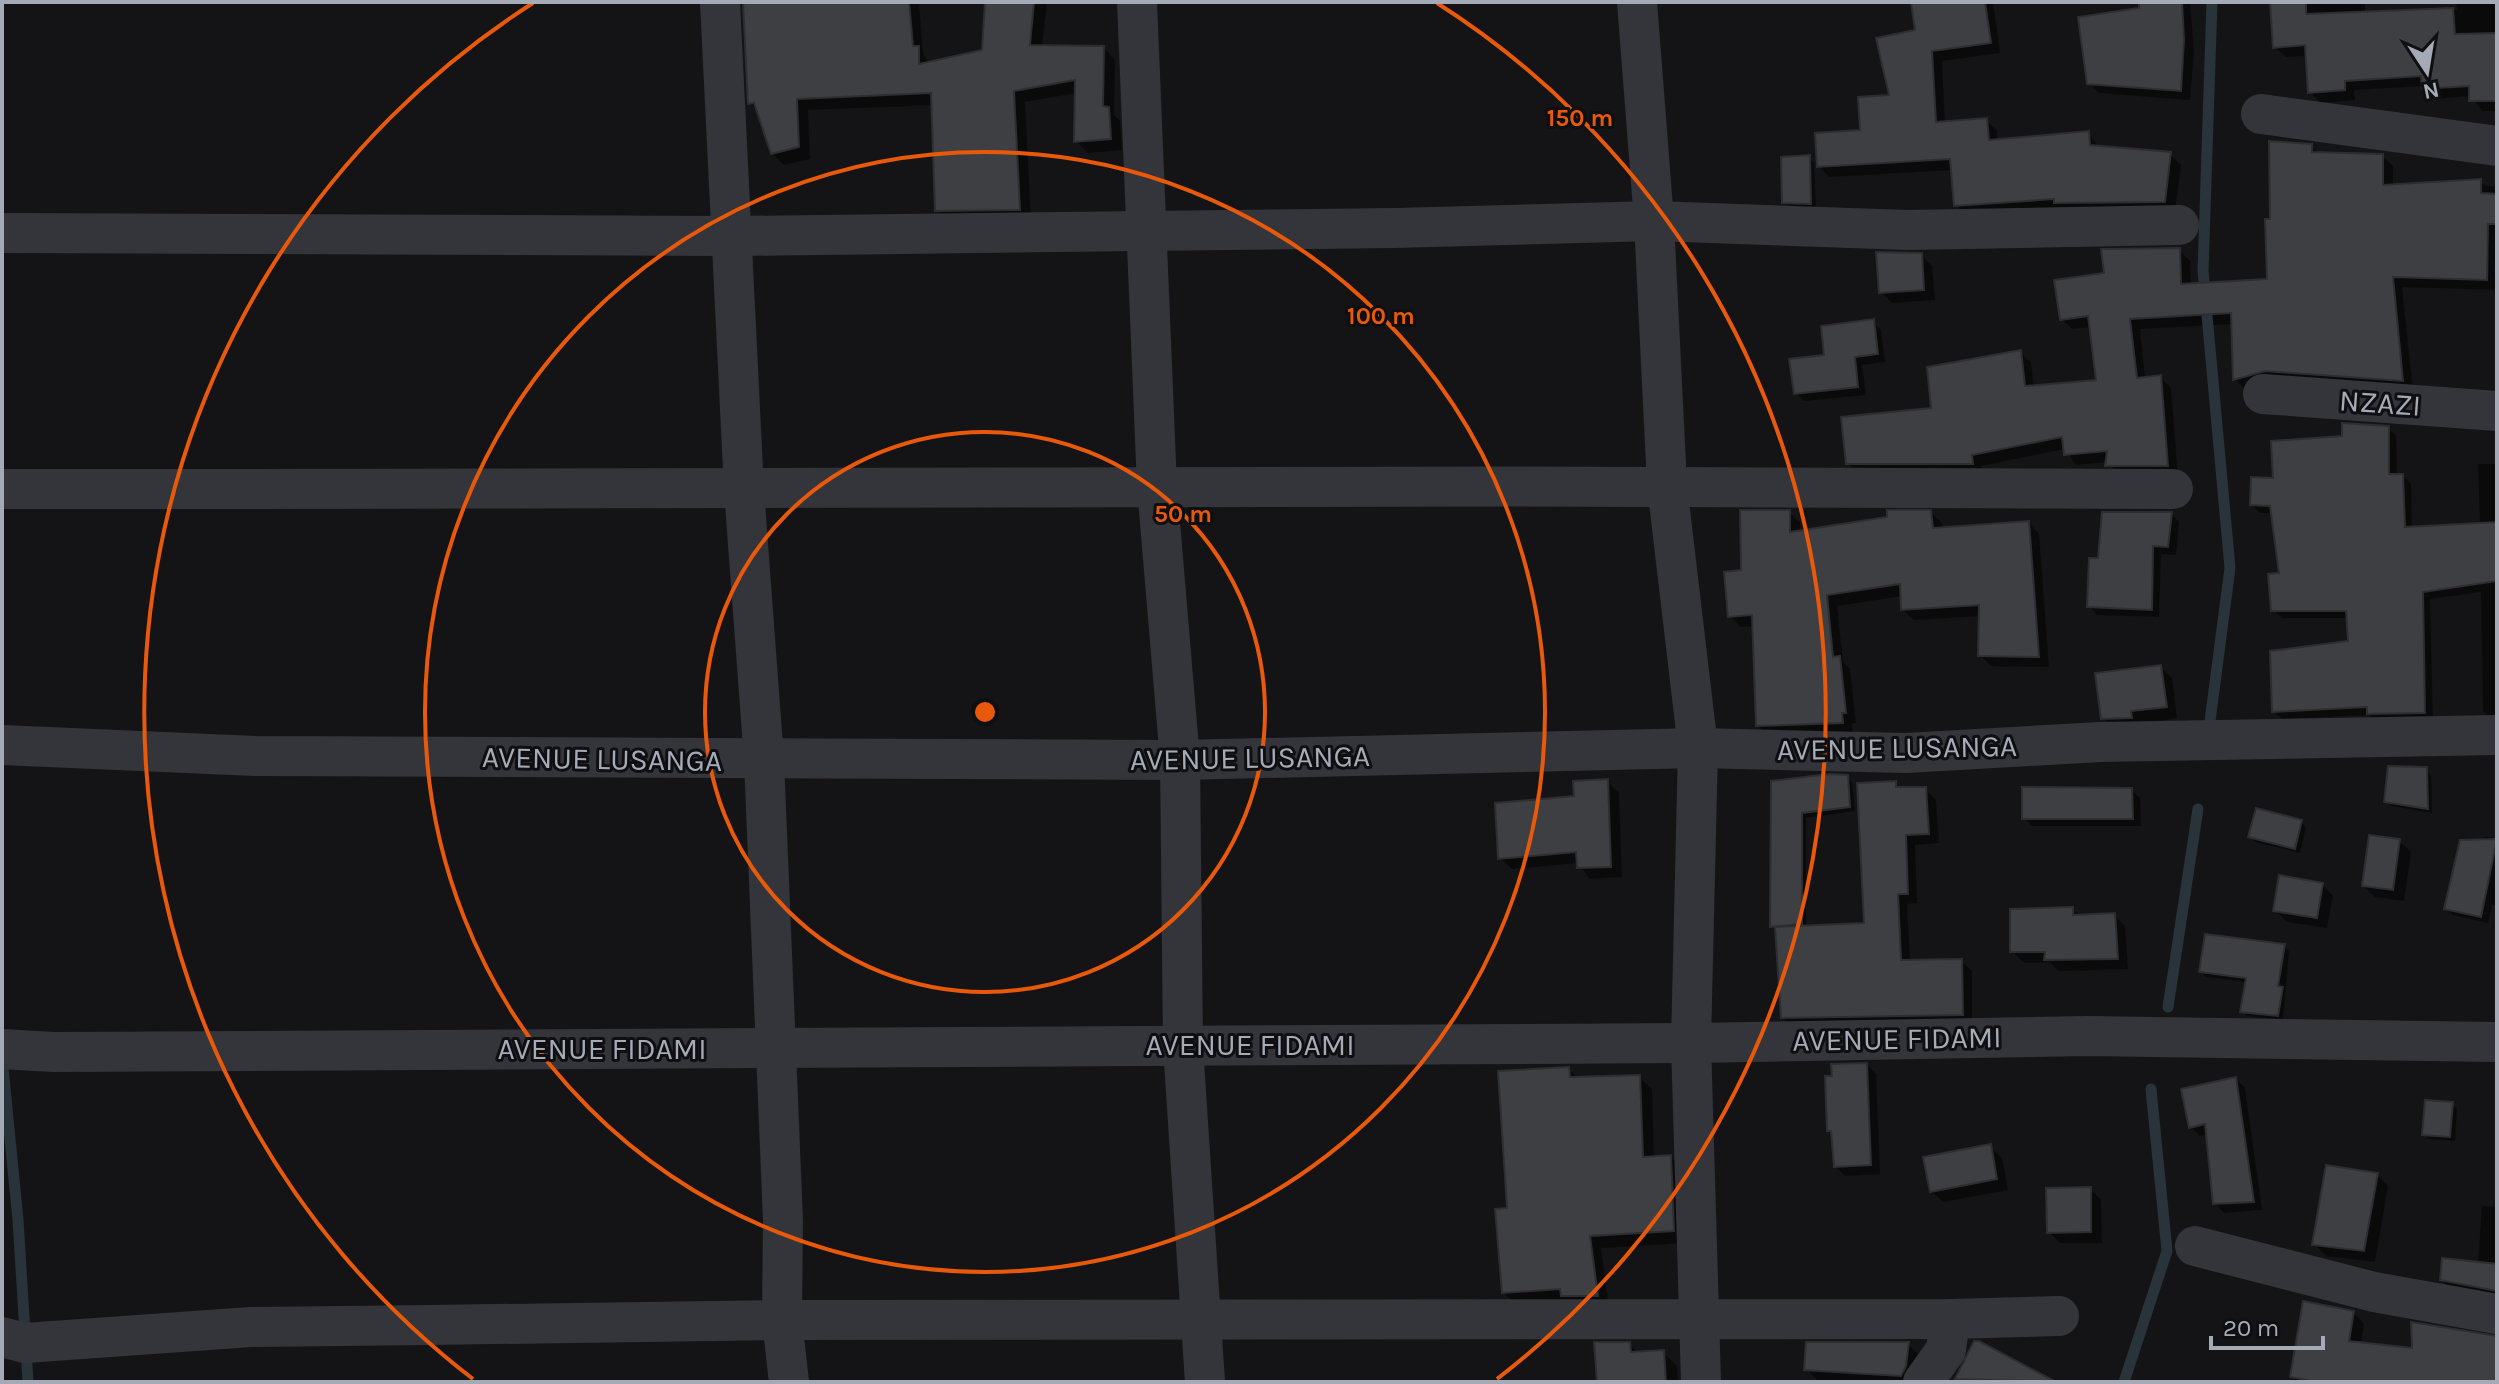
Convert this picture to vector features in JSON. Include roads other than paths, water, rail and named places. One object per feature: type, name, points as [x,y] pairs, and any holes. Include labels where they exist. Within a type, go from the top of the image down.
[{"type":"street","points":[[720,2],[744,490],[764,760],[783,1221],[782,1320],[789,1382]]},
{"type":"street","points":[[1137,2],[1157,487],[1180,760],[1183,1046],[1205,1382]]},
{"type":"street","points":[[1637,2],[1654,221],[1667,485],[1698,748],[1691,1043],[1701,1382]]},
{"type":"street","points":[[2261,114],[2497,146]]},
{"type":"street","points":[[2,233],[731,236],[1654,221],[1908,230],[2179,225]]},
{"type":"street","name":"NZAZI","points":[[2263,394],[2497,411]]},
{"type":"street","points":[[4,489],[744,490],[1667,485],[2173,489]]},
{"type":"street","name":"AVENUE LUSANGA","points":[[2,745],[255,756],[1180,760],[1698,748],[1906,753],[2100,742],[2497,735]]},
{"type":"street","name":"AVENUE FIDAMI","points":[[2,1049],[53,1052],[1691,1043],[2087,1036],[2497,1042]]},
{"type":"street","points":[[2195,1246],[2374,1292],[2497,1314]]},
{"type":"street","points":[[2,1337],[25,1343],[251,1327],[782,1320],[1950,1319],[2059,1316]]},
{"type":"street","points":[[1923,1382],[1946,1350],[1950,1319]]},
{"type":"waterway","points":[[2210,721],[2230,568],[2203,271],[2212,2]]},
{"type":"waterway","points":[[2168,1007],[2198,809]]},
{"type":"waterway","points":[[2,1057],[18,1220],[28,1382]]},
{"type":"waterway","points":[[2124,1382],[2167,1251],[2151,1089]]}]
